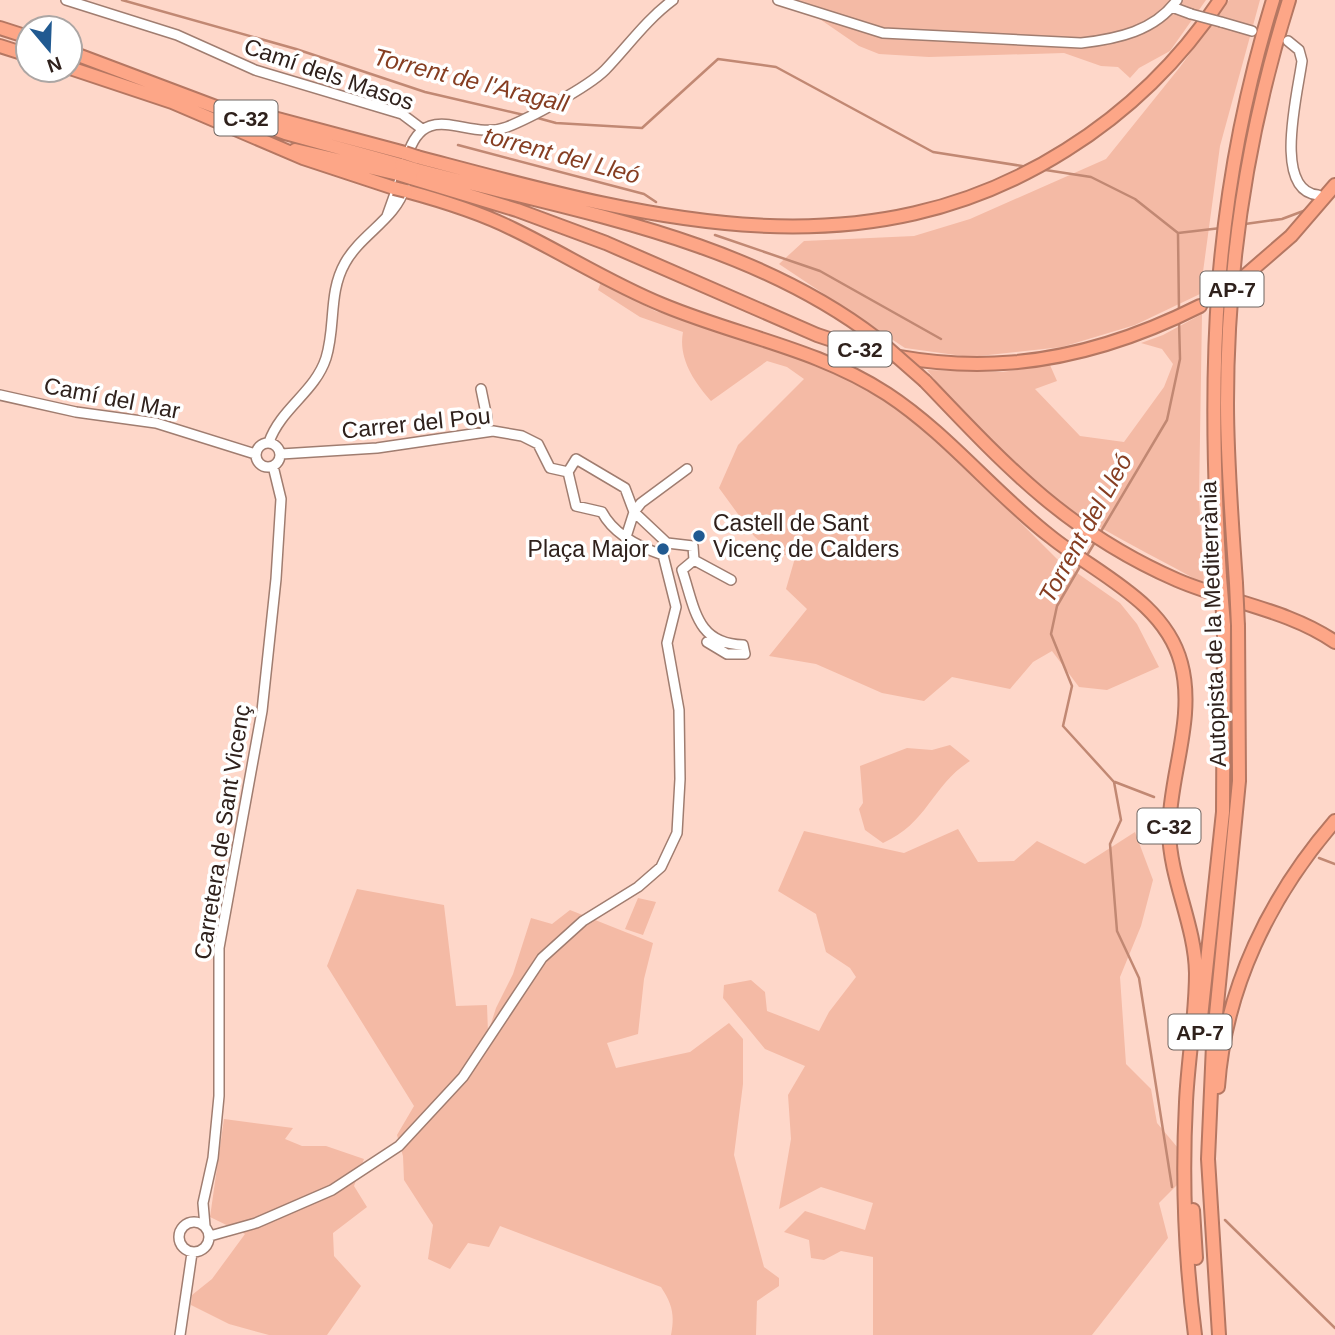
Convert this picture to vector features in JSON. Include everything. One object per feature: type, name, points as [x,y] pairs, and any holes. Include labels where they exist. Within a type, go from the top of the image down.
[{"type":"highway","name":"C-32","points":[[287,150],[305,150],[408,166],[703,222],[807,228],[901,217],[992,189],[1075,145],[1121,111],[1157,78],[1194,36],[1220,0]]},
{"type":"highway","name":"Autopista de la Mediterrània","points":[[1203,1335],[1195,1257],[1194,1129],[1200,1028],[1223,813],[1224,625],[1212,421],[1219,263],[1241,127],[1273,0]]},
{"type":"highway","name":"Autopista de la Mediterrània","points":[[1219,1335],[1210,1196],[1210,1083],[1239,781],[1238,626],[1227,402],[1232,285],[1249,158],[1265,83],[1289,0]]},
{"type":"highway","name":"C-32","points":[[84,57],[285,133],[666,236],[733,257],[817,298],[876,338],[925,381],[1020,480],[1092,535],[1178,580],[1298,622],[1335,642]]},
{"type":"highway","name":"C-32","points":[[84,73],[172,102],[354,177],[488,218],[666,307],[811,354],[867,382],[921,419],[1034,524],[1135,597],[1165,629],[1177,650],[1186,686],[1186,707],[1171,791],[1170,840],[1171,860],[1193,942],[1196,975],[1185,1165],[1186,1230],[1195,1335]]},
{"type":"highway","name":"C-32","points":[[408,166],[606,243],[817,335],[853,347],[912,360],[986,365],[1059,358],[1133,337],[1200,306]]},
{"type":"highway","points":[[1246,275],[1291,236],[1335,185]]},
{"type":"highway","points":[[1210,1196],[1222,1055],[1236,993],[1267,918],[1296,871],[1335,821]]},
{"type":"street","name":"Camí dels Masos","points":[[66,0],[177,35],[248,68],[402,114],[421,130]]},
{"type":"street","points":[[269,442],[278,420],[306,391],[326,359],[335,291],[341,272],[351,253],[402,198],[421,130],[442,124],[491,130],[516,123],[600,75],[643,25],[673,0]]},
{"type":"street","points":[[778,0],[883,33],[1081,43],[1126,36],[1153,22],[1175,4],[1191,14],[1252,31]]},
{"type":"street","points":[[1288,41],[1299,50],[1302,61],[1291,150],[1292,173],[1303,190],[1318,195]]},
{"type":"street","points":[[481,389],[486,418],[485,431]]},
{"type":"street","name":"Camí del Mar","points":[[0,395],[76,412],[156,423],[256,454]]},
{"type":"street","name":"Carrer del Pou","points":[[281,454],[403,444],[485,431],[522,436],[537,444],[550,468],[568,472]]},
{"type":"street","points":[[269,442],[277,446],[281,454],[273,466],[261,465],[256,454],[258,446],[269,442]]},
{"type":"street","points":[[663,555],[638,547],[607,523],[601,512],[576,506],[568,472],[576,459],[625,488],[634,512],[667,543],[693,546],[694,560]]},
{"type":"street","name":"Carretera de Sant Vicenç","points":[[205,1226],[202,1203],[217,1130],[219,948],[262,711],[276,579],[281,499],[273,466]]},
{"type":"street","points":[[626,537],[634,512],[641,503],[687,469]]},
{"type":"street","points":[[210,1236],[256,1223],[331,1190],[399,1146],[463,1077],[542,958],[583,921],[638,887],[661,867],[677,833],[679,710],[667,643],[676,607],[663,555],[667,543]]},
{"type":"street","points":[[694,560],[732,580]]},
{"type":"street","points":[[694,560],[681,570],[699,620],[712,639],[723,645],[743,645],[745,654],[727,654],[706,642]]},
{"type":"street","name":"Carretera de Sant Vicenç","points":[[186,1224],[202,1203]]},
{"type":"street","points":[[197,1222],[205,1226],[210,1236],[205,1249],[192,1253],[183,1249],[179,1241],[180,1231],[186,1224],[197,1222]]},
{"type":"street","points":[[180,1335],[192,1253]]},
{"type":"shaded area","points":[[792,0],[1206,0],[1170,51],[1139,68],[1130,78],[1118,67],[1101,66],[1064,53],[929,57],[879,54],[859,46]]},
{"type":"shaded area","points":[[1229,0],[1260,0],[1220,146],[1200,294],[1135,325],[1062,347],[970,357],[905,348],[779,264],[804,241],[914,236],[970,219],[1106,159],[1180,67]]},
{"type":"shaded area","points":[[601,282],[655,311],[798,354],[855,383],[910,417],[941,443],[1057,559],[1120,603],[1137,624],[1159,667],[1107,690],[1079,687],[1052,651],[1033,662],[1010,689],[952,677],[924,701],[882,693],[816,664],[769,656],[807,609],[786,589],[795,558],[769,550],[754,536],[719,488],[738,445],[804,379],[787,367],[767,361],[711,401],[699,386],[685,360],[683,332],[640,317],[598,290]]},
{"type":"shaded area","points":[[1202,314],[1199,498],[1204,584],[1091,522],[1045,491],[982,434],[927,370],[1002,372],[1050,365],[1057,381],[1035,389],[1080,436],[1124,442],[1164,387],[1173,364],[1162,349],[1141,343],[1163,335]]},
{"type":"shaded area","points":[[950,745],[970,761],[947,781],[910,825],[883,843],[865,830],[859,809],[863,803],[860,766],[907,748],[932,750]]},
{"type":"shaded area","points":[[958,829],[978,862],[1014,861],[1037,841],[1085,864],[1135,832],[1153,880],[1141,926],[1120,977],[1126,1064],[1151,1089],[1157,1123],[1178,1148],[1178,1184],[1159,1203],[1168,1238],[1092,1335],[873,1335],[873,1257],[841,1251],[824,1260],[811,1258],[809,1240],[784,1232],[805,1211],[865,1230],[873,1203],[821,1187],[779,1209],[791,1139],[788,1095],[805,1066],[765,1049],[723,998],[724,985],[751,980],[765,992],[767,1011],[819,1031],[829,1012],[856,977],[850,968],[826,952],[816,914],[778,891],[804,831],[904,853]]},
{"type":"shaded area","points":[[357,889],[444,905],[456,1006],[487,1005],[488,1033],[496,1008],[513,974],[531,918],[552,924],[570,910],[653,943],[644,979],[638,1034],[607,1043],[616,1068],[690,1052],[729,1023],[743,1039],[743,1084],[734,1155],[764,1267],[779,1278],[779,1286],[757,1301],[756,1335],[671,1335],[672,1310],[661,1287],[500,1226],[489,1247],[468,1243],[450,1269],[428,1259],[433,1225],[404,1180],[403,1156],[397,1135],[414,1106],[327,966]]},
{"type":"shaded area","points":[[638,898],[656,902],[643,935],[625,929]]},
{"type":"shaded area","points":[[224,1119],[293,1128],[285,1139],[302,1146],[326,1146],[364,1159],[354,1186],[367,1207],[333,1233],[334,1256],[361,1286],[327,1335],[269,1335],[229,1324],[191,1305],[192,1295],[212,1279],[245,1234],[210,1217]]},
{"type":"waterway","name":"Torrent de l'Aragall","points":[[122,0],[296,49],[425,92],[524,115]]},
{"type":"waterway","name":"Torrent de l'Aragall","points":[[534,117],[556,123],[642,128],[718,59],[776,67],[933,152],[1022,166]]},
{"type":"waterway","name":"torrent del Lleó","points":[[458,145],[644,194],[656,202]]},
{"type":"waterway","name":"Torrent de l'Aragall","points":[[1039,169],[1091,177],[1135,199],[1178,233],[1221,228]]},
{"type":"waterway","name":"Torrent de l'Aragall","points":[[1245,224],[1282,219],[1306,210]]},
{"type":"waterway","name":"Torrent del Lleó","points":[[1178,234],[1179,311]]},
{"type":"waterway","name":"torrent del Lleó","points":[[715,235],[820,271],[941,339]]},
{"type":"waterway","name":"Torrent del Lleó","points":[[1100,533],[1167,420],[1180,359],[1179,321]]},
{"type":"waterway","name":"Torrent del Lleó","points":[[1086,557],[1095,542]]},
{"type":"waterway","name":"Torrent del Lleó","points":[[1082,563],[1057,606],[1051,634],[1072,686],[1063,726],[1114,782],[1121,820],[1110,844],[1117,931],[1139,978],[1172,1187]]},
{"type":"waterway","points":[[1115,782],[1154,797]]},
{"type":"waterway","points":[[1319,858],[1335,864]]},
{"type":"waterway","name":"Torrent del Lleó","points":[[1225,1220],[1335,1328]]},
{"type":"tunnel","points":[[1200,306],[1246,275]]},
{"type":"place","name":"Castell de Sant Vicenç de Calders","points":[[699,536]]},
{"type":"place","name":"Plaça Major","points":[[663,549]]}]
